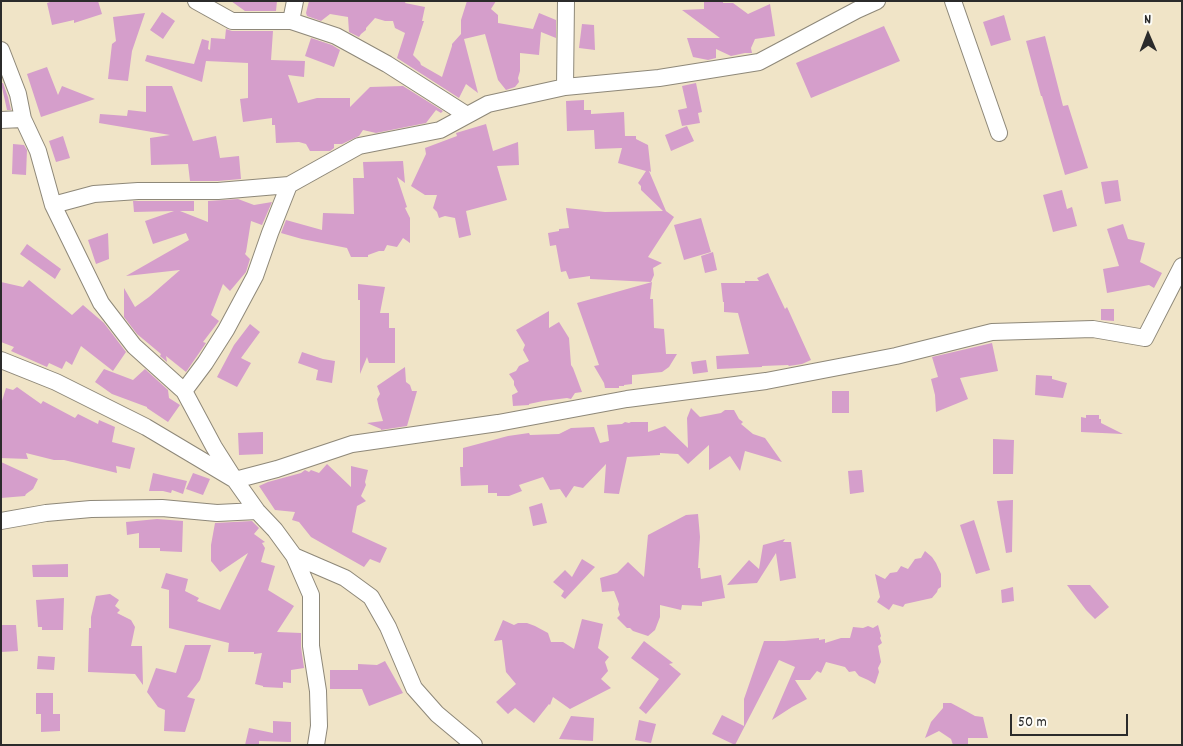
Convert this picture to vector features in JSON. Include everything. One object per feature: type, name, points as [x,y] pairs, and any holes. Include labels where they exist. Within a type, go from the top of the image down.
[{"type":"street","points":[[196,1],[232,21],[292,21],[336,36],[387,64],[466,116]]},
{"type":"street","points":[[292,21],[295,1]]},
{"type":"street","points":[[565,87],[566,1]]},
{"type":"street","points":[[53,205],[94,194],[138,191],[218,191],[289,185],[359,146],[440,130],[488,104],[565,87],[659,78],[759,62],[877,1]]},
{"type":"street","points":[[953,1],[999,133]]},
{"type":"street","points":[[1,50],[18,94],[23,119],[38,150],[53,205],[100,304],[134,346],[184,391],[214,447],[235,480],[257,511],[275,530],[294,556],[311,595],[310,646],[318,691],[320,726],[316,745]]},
{"type":"street","points":[[1,120],[23,119]]},
{"type":"street","points":[[184,391],[226,330],[255,276],[289,185]]},
{"type":"street","points":[[1,360],[56,382],[146,427],[235,480],[277,469],[352,444],[498,424],[627,399],[766,381],[896,356],[992,332],[1093,329],[1146,338],[1182,266]]},
{"type":"street","points":[[1,521],[46,513],[90,509],[162,508],[217,513],[257,511]]},
{"type":"street","points":[[294,556],[345,578],[371,597],[388,627],[414,688],[437,714],[474,745]]},
{"type":"building","points":[[53,1],[98,1],[102,14],[74,23],[74,20],[52,25],[47,3]]},
{"type":"building","points":[[231,1],[277,1],[276,11],[245,11]]},
{"type":"building","points":[[309,1],[406,1],[405,3],[425,7],[422,21],[424,21],[413,55],[421,65],[442,77],[452,44],[461,34],[461,20],[467,1],[496,1],[491,9],[498,15],[498,23],[533,29],[539,13],[556,20],[556,38],[541,32],[539,55],[520,53],[519,82],[515,87],[506,90],[498,80],[485,34],[464,39],[478,93],[466,84],[459,98],[397,58],[405,33],[395,28],[393,21],[375,18],[359,37],[349,32],[348,17],[330,14],[321,21],[307,16]]},
{"type":"building","points":[[704,1],[733,3],[748,14],[770,4],[775,36],[755,39],[751,48],[752,53],[731,56],[716,49],[716,58],[708,60],[693,57],[687,38],[720,38],[682,10],[704,9]]},
{"type":"building","points":[[162,12],[175,21],[163,39],[150,30]]},
{"type":"building","points":[[145,13],[132,51],[128,81],[108,79],[112,44],[116,41],[113,17]]},
{"type":"building","points":[[1004,15],[1011,40],[991,46],[983,22]]},
{"type":"building","points":[[582,24],[594,25],[595,50],[579,48]]},
{"type":"building","points":[[884,26],[900,61],[811,98],[796,63]]},
{"type":"building","points":[[226,29],[232,31],[273,31],[271,60],[305,61],[304,77],[288,75],[298,103],[317,98],[350,98],[350,107],[370,87],[403,86],[443,111],[441,113],[436,110],[426,123],[376,133],[363,130],[359,136],[342,144],[334,144],[334,148],[330,151],[310,151],[306,144],[299,142],[276,143],[275,125],[272,125],[272,118],[243,122],[240,99],[248,98],[248,63],[206,61],[202,82],[145,61],[147,55],[194,64],[202,39],[209,41],[208,49],[210,50],[211,38],[225,39]]},
{"type":"building","points":[[1045,36],[1063,106],[1068,105],[1088,168],[1065,175],[1026,41]]},
{"type":"building","points":[[311,38],[332,45],[340,50],[334,67],[305,56]]},
{"type":"building","points":[[47,67],[58,95],[62,86],[95,99],[41,117],[27,74]]},
{"type":"building","points":[[1,83],[3,83],[11,110],[7,110]]},
{"type":"building","points":[[696,83],[702,112],[698,113],[700,123],[682,126],[678,110],[687,108],[682,86]]},
{"type":"building","points":[[146,86],[172,86],[193,141],[216,136],[220,158],[239,156],[241,179],[190,181],[188,164],[151,165],[150,138],[170,135],[99,123],[100,114],[127,116],[128,110],[146,112]]},
{"type":"building","points":[[584,100],[584,110],[591,110],[591,114],[624,112],[625,136],[636,136],[636,139],[648,145],[651,172],[649,171],[666,211],[674,217],[648,257],[662,263],[653,268],[654,275],[651,282],[590,279],[590,276],[569,279],[566,271],[561,272],[556,245],[550,246],[548,233],[569,228],[566,208],[605,212],[663,211],[641,190],[641,186],[638,183],[646,171],[618,163],[622,148],[595,149],[594,130],[567,131],[566,101]]},
{"type":"building","points":[[486,124],[493,151],[518,142],[519,165],[497,166],[507,200],[466,211],[471,235],[459,238],[455,218],[445,216],[439,218],[433,208],[437,195],[425,195],[411,186],[426,154],[425,148],[457,136],[456,133]]},
{"type":"building","points":[[687,126],[694,141],[671,151],[665,135]]},
{"type":"building","points":[[63,136],[70,158],[56,162],[49,141]]},
{"type":"building","points":[[13,144],[24,145],[27,150],[26,175],[12,174]]},
{"type":"building","points":[[403,161],[405,183],[397,177],[407,207],[405,208],[410,218],[410,243],[403,238],[397,247],[387,245],[384,251],[368,255],[368,257],[351,257],[347,248],[281,233],[286,220],[322,230],[323,213],[354,214],[353,178],[364,178],[363,162]]},
{"type":"building","points":[[1118,180],[1121,201],[1105,204],[1101,182]]},
{"type":"building","points":[[1062,190],[1067,209],[1072,207],[1077,226],[1053,232],[1043,195]]},
{"type":"building","points":[[238,199],[254,205],[272,202],[262,225],[251,221],[245,254],[250,259],[246,272],[230,291],[223,284],[211,315],[219,321],[203,342],[206,343],[186,372],[166,356],[167,362],[160,356],[161,354],[137,334],[124,317],[124,288],[135,307],[180,270],[126,276],[189,240],[186,233],[153,244],[145,221],[174,211],[134,212],[133,201],[194,201],[194,211],[180,211],[208,222],[208,201]]},
{"type":"building","points":[[701,218],[711,252],[684,260],[674,225]]},
{"type":"building","points":[[1123,224],[1128,239],[1145,243],[1140,262],[1162,273],[1154,288],[1149,285],[1107,293],[1103,269],[1119,266],[1107,229]]},
{"type":"building","points":[[108,233],[109,259],[96,264],[88,240]]},
{"type":"building","points":[[27,244],[61,269],[55,279],[20,254]]},
{"type":"building","points":[[713,252],[717,270],[705,273],[701,256]]},
{"type":"building","points":[[768,273],[785,309],[787,307],[811,360],[789,366],[717,369],[716,356],[749,354],[738,313],[724,312],[721,283],[759,281],[757,278]]},
{"type":"building","points":[[29,280],[72,315],[83,305],[104,323],[126,352],[113,371],[81,346],[72,365],[66,361],[62,369],[49,363],[47,367],[11,351],[14,347],[1,342],[1,282],[23,287]]},
{"type":"building","points":[[652,282],[650,299],[653,299],[654,328],[664,329],[666,354],[677,354],[669,367],[662,372],[632,375],[632,384],[619,386],[619,388],[605,388],[594,366],[599,365],[577,303]]},
{"type":"building","points":[[358,284],[385,287],[380,313],[389,313],[389,328],[395,328],[395,363],[369,363],[367,357],[360,374],[360,300],[358,300]]},
{"type":"building","points":[[1101,309],[1114,309],[1114,321],[1101,320]]},
{"type":"building","points":[[549,311],[549,328],[559,322],[569,338],[571,365],[582,392],[575,393],[571,399],[513,406],[512,395],[518,392],[509,374],[529,361],[523,350],[525,345],[516,330]]},
{"type":"building","points":[[250,324],[260,332],[241,358],[251,363],[237,387],[217,377],[234,345]]},
{"type":"building","points":[[992,343],[998,371],[960,378],[968,399],[936,412],[935,395],[931,379],[938,377],[932,357]]},
{"type":"building","points":[[302,352],[335,361],[332,383],[316,380],[318,370],[298,363]]},
{"type":"building","points":[[706,360],[708,372],[693,374],[691,362]]},
{"type":"building","points":[[405,367],[406,382],[410,385],[412,391],[417,391],[407,426],[381,430],[367,423],[383,421],[377,399],[380,394],[377,386]]},
{"type":"building","points":[[104,369],[133,380],[145,369],[168,390],[169,398],[180,405],[168,422],[147,407],[112,394],[95,382]]},
{"type":"building","points":[[1036,375],[1052,376],[1052,379],[1067,383],[1063,398],[1035,395]]},
{"type":"building","points":[[17,387],[41,404],[43,401],[75,418],[78,414],[98,424],[99,420],[115,427],[112,442],[135,448],[130,469],[116,466],[117,473],[26,453],[28,459],[1,458],[1,404],[6,388],[13,390]]},
{"type":"building","points":[[832,391],[849,391],[849,413],[832,413]]},
{"type":"building","points":[[691,408],[700,417],[721,413],[725,410],[734,410],[743,422],[741,424],[753,434],[765,438],[782,462],[745,451],[740,471],[730,456],[709,470],[709,445],[688,464],[678,454],[660,453],[660,455],[627,457],[619,494],[604,493],[606,464],[583,488],[574,486],[566,498],[560,489],[550,490],[543,477],[519,485],[522,491],[509,496],[497,496],[497,493],[488,493],[488,485],[461,486],[460,467],[463,467],[463,448],[508,436],[529,433],[530,435],[559,434],[571,428],[594,427],[600,443],[609,441],[607,425],[625,422],[648,422],[648,432],[665,426],[688,448],[687,418]]},
{"type":"building","points":[[1086,415],[1099,415],[1101,423],[1123,434],[1081,432],[1081,417],[1086,418]]},
{"type":"building","points":[[263,432],[263,454],[239,455],[238,433]]},
{"type":"building","points":[[993,439],[1014,440],[1013,474],[993,474]]},
{"type":"building","points":[[1,462],[38,479],[33,489],[25,496],[1,498]]},
{"type":"building","points":[[327,464],[351,487],[351,466],[368,470],[366,485],[361,496],[366,501],[357,506],[352,532],[387,548],[380,563],[370,559],[364,567],[311,537],[299,522],[292,520],[295,512],[275,510],[259,486],[301,473],[305,470],[319,473]]},
{"type":"building","points":[[862,470],[864,492],[850,494],[848,471]]},
{"type":"building","points":[[153,473],[187,481],[183,494],[172,490],[171,493],[149,491]]},
{"type":"building","points":[[193,473],[210,479],[203,495],[186,489]]},
{"type":"building","points":[[1013,500],[1012,552],[1006,553],[997,501]]},
{"type":"building","points":[[542,503],[547,523],[533,526],[529,507]]},
{"type":"building","points":[[698,514],[700,537],[698,568],[700,568],[701,579],[721,575],[725,598],[702,602],[702,606],[682,605],[681,610],[660,605],[660,617],[655,630],[648,636],[627,628],[617,618],[620,615],[619,604],[614,591],[602,592],[600,578],[617,573],[628,562],[644,577],[648,535],[686,515]]},
{"type":"building","points":[[157,519],[183,521],[182,552],[160,551],[160,548],[139,548],[139,533],[127,535],[126,522]]},
{"type":"building","points":[[974,520],[990,570],[976,574],[960,525]]},
{"type":"building","points":[[252,521],[259,528],[254,534],[265,542],[262,543],[265,548],[261,562],[275,566],[268,590],[294,606],[277,632],[301,633],[304,668],[291,670],[291,683],[283,682],[283,688],[263,687],[255,684],[262,653],[228,652],[229,643],[169,628],[169,590],[161,588],[166,573],[188,579],[185,591],[199,598],[197,601],[220,610],[248,553],[220,572],[211,561],[211,545],[215,523]]},
{"type":"building","points":[[785,539],[783,542],[791,542],[796,578],[780,581],[776,553],[757,583],[727,585],[749,560],[759,569],[763,545]]},
{"type":"building","points":[[925,551],[932,557],[941,574],[941,587],[932,598],[905,604],[903,607],[893,604],[889,610],[877,602],[880,597],[875,574],[885,579],[890,573],[897,572],[901,566],[908,569],[915,559],[921,558]]},
{"type":"building","points":[[582,559],[595,567],[565,599],[561,596],[564,591],[553,582],[565,570],[572,577]]},
{"type":"building","points":[[68,564],[68,577],[33,577],[32,565]]},
{"type":"building","points":[[1067,585],[1090,585],[1109,607],[1095,619]]},
{"type":"building","points":[[1013,587],[1014,601],[1002,603],[1001,590]]},
{"type":"building","points":[[110,594],[119,600],[115,606],[120,610],[117,613],[131,620],[135,627],[131,646],[142,646],[143,685],[135,674],[88,672],[89,628],[91,628],[91,617],[96,596]]},
{"type":"building","points":[[64,598],[63,630],[42,630],[42,627],[38,627],[36,600]]},
{"type":"building","points":[[582,619],[603,624],[598,648],[609,657],[605,662],[608,671],[601,679],[611,688],[570,709],[553,697],[550,705],[534,723],[515,708],[508,714],[496,702],[516,684],[506,672],[502,640],[494,641],[503,620],[514,625],[527,623],[535,626],[548,633],[551,642],[563,642],[574,649]]},
{"type":"building","points":[[1,625],[16,625],[18,651],[1,652]]},
{"type":"building","points":[[878,625],[882,643],[878,646],[881,662],[875,684],[859,676],[855,671],[849,672],[845,667],[826,662],[821,673],[817,671],[810,680],[795,680],[807,699],[772,720],[795,667],[779,660],[735,745],[712,734],[722,715],[744,726],[744,699],[764,641],[819,638],[819,640],[825,639],[825,643],[841,638],[850,638],[853,627],[863,628],[868,626],[873,628]]},
{"type":"building","points":[[644,641],[673,663],[669,664],[681,674],[646,714],[639,708],[659,679],[631,658]]},
{"type":"building","points":[[185,645],[211,645],[200,680],[187,697],[195,699],[185,732],[164,731],[165,710],[158,707],[147,692],[156,668],[176,673]]},
{"type":"building","points":[[38,656],[55,657],[54,670],[37,669]]},
{"type":"building","points":[[385,661],[403,693],[369,706],[362,689],[330,689],[330,670],[358,670],[358,664],[377,665]]},
{"type":"building","points":[[36,693],[53,693],[53,714],[60,714],[60,731],[41,732],[41,714],[36,714]]},
{"type":"building","points":[[943,703],[951,703],[975,716],[983,717],[988,738],[968,738],[968,745],[953,745],[951,739],[939,731],[925,738],[931,722],[943,708]]},
{"type":"building","points":[[571,716],[594,718],[593,741],[559,739]]},
{"type":"building","points":[[639,720],[656,724],[651,743],[635,740]]},
{"type":"building","points":[[273,721],[291,722],[291,742],[259,741],[259,745],[245,745],[249,728],[273,733]]}]
